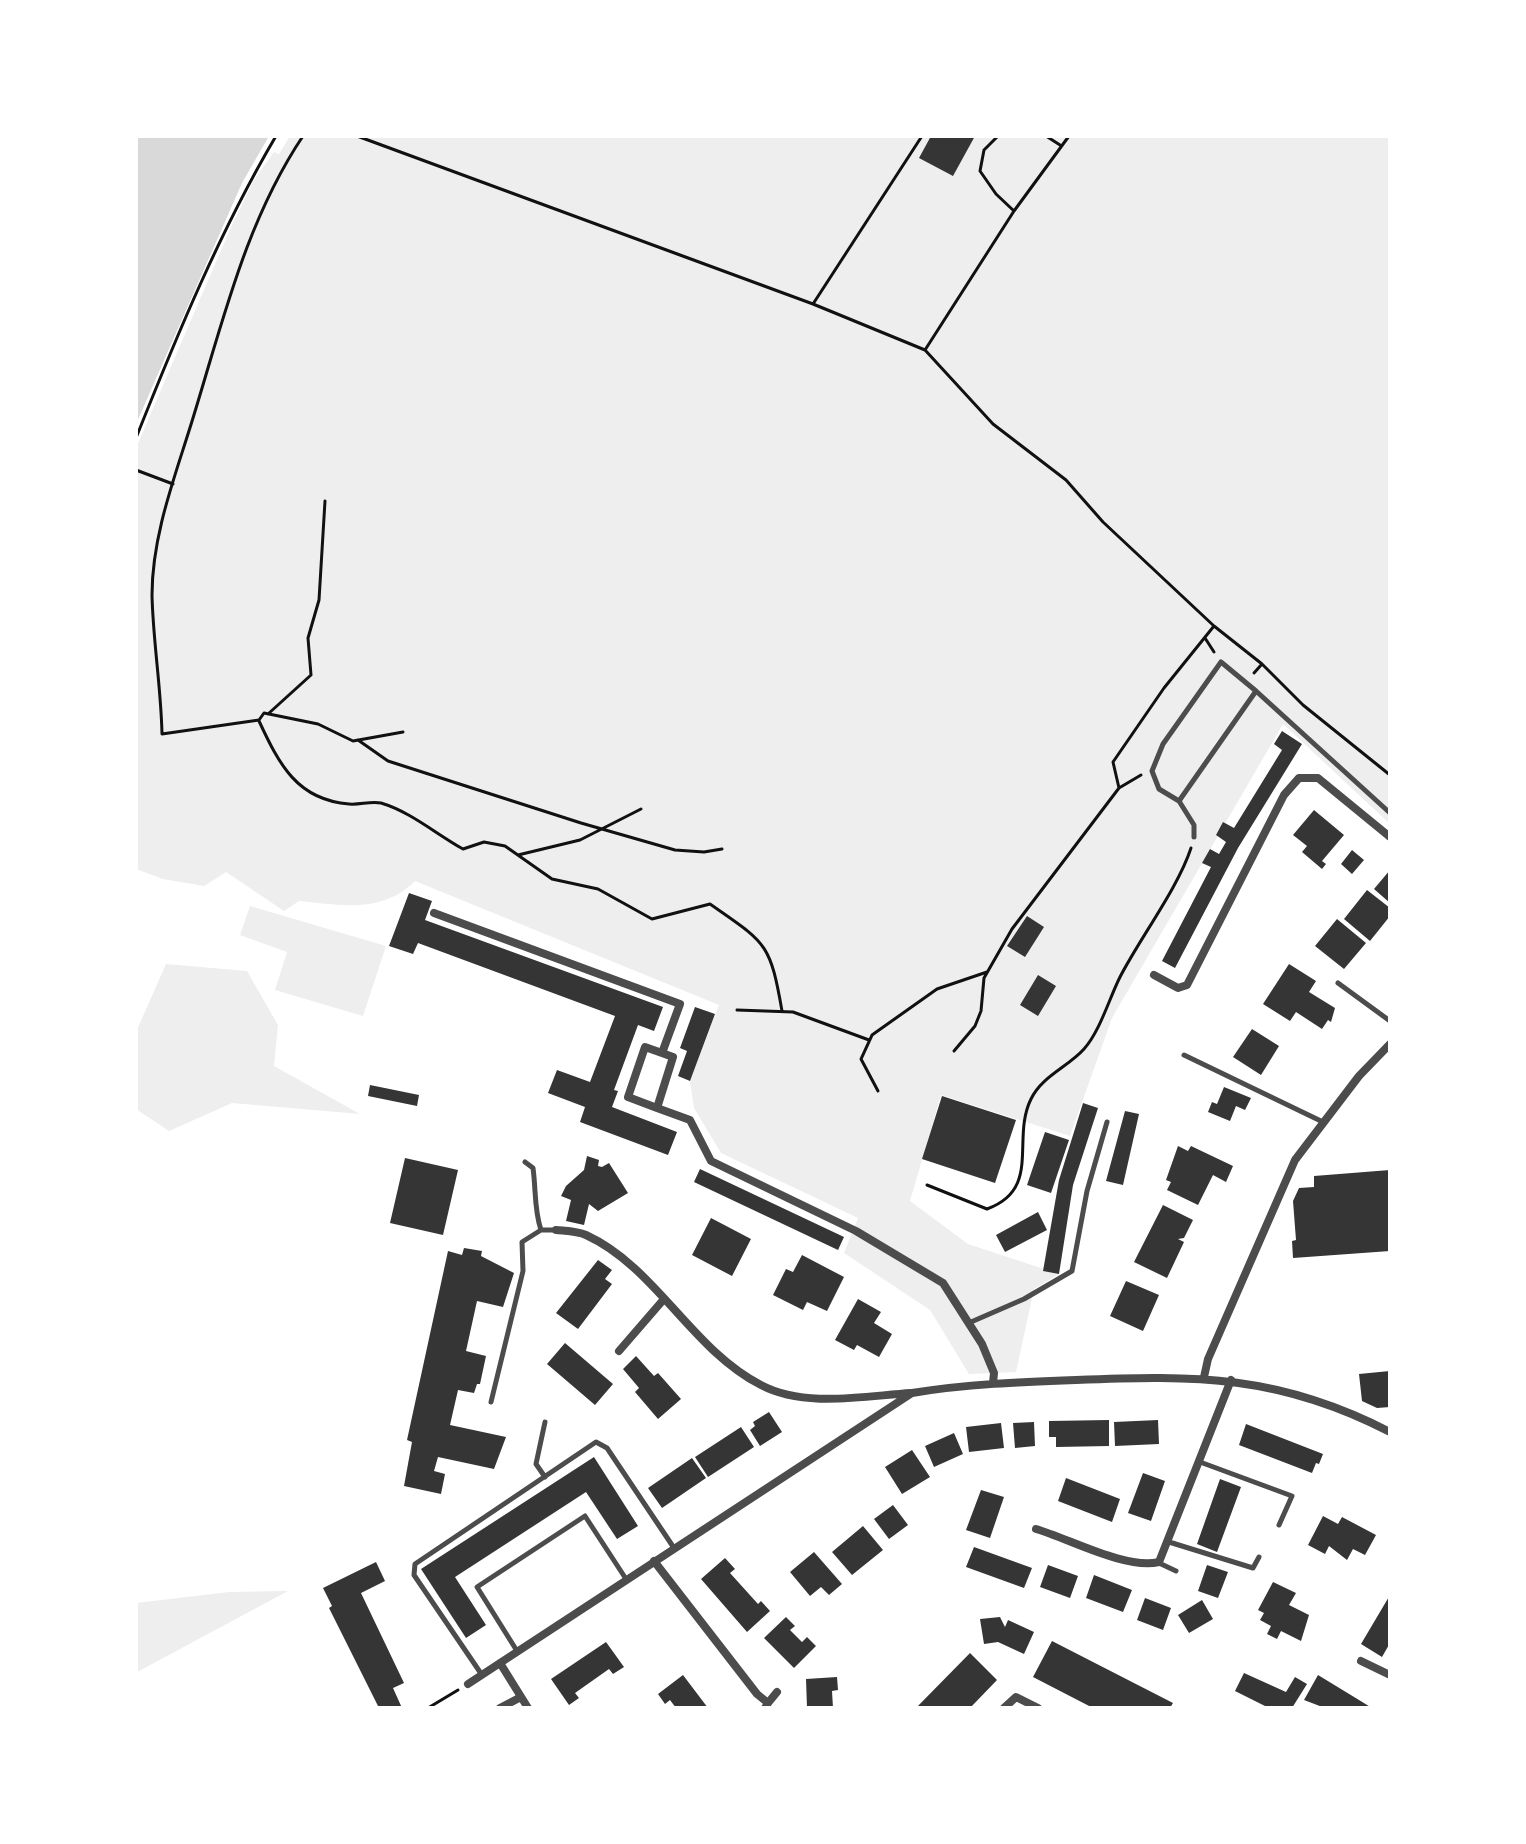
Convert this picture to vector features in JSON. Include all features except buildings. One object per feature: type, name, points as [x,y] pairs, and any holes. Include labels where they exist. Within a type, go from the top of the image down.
[{"type":"street","points":[[1154,975],[1178,988],[1187,985],[1284,795],[1299,778],[1318,778],[1390,837]]},
{"type":"street","points":[[434,913],[680,1004],[662,1053]]},
{"type":"street","points":[[1204,1377],[1208,1359],[1295,1160],[1359,1076],[1390,1044]]},
{"type":"street","points":[[657,1108],[673,1057],[645,1047],[628,1097],[657,1108],[690,1120],[711,1161],[856,1231],[943,1283],[971,1322],[994,1373],[993,1383]]},
{"type":"street","points":[[556,1230],[583,1233],[612,1251],[697,1334],[763,1386],[816,1398],[912,1393],[993,1383],[1204,1377],[1231,1380],[1328,1403],[1390,1432]]},
{"type":"street","points":[[619,1351],[664,1299]]},
{"type":"street","points":[[1036,1529],[1127,1561],[1146,1565],[1159,1562],[1231,1380]]},
{"type":"street","points":[[468,1684],[912,1393]]},
{"type":"street","points":[[654,1561],[766,1706],[777,1692]]},
{"type":"street","points":[[1361,1661],[1390,1675]]},
{"type":"street","points":[[500,1663],[528,1708]]},
{"type":"street","points":[[500,1708],[521,1697]]},
{"type":"street","points":[[1004,1708],[1016,1697],[1038,1708]]},
{"type":"lane","points":[[1194,837],[1194,825],[1179,801],[1159,789],[1152,771],[1163,744],[1221,662],[1247,682],[1390,813]]},
{"type":"lane","points":[[1179,801],[1256,691]]},
{"type":"lane","points":[[1338,983],[1390,1021]]},
{"type":"lane","points":[[1184,1055],[1323,1123]]},
{"type":"lane","points":[[971,1322],[1024,1299],[1072,1271],[1087,1191],[1107,1122]]},
{"type":"lane","points":[[525,1162],[533,1168],[538,1197],[535,1212],[541,1230]]},
{"type":"lane","points":[[491,1402],[523,1271],[522,1242],[541,1230],[556,1230]]},
{"type":"lane","points":[[545,1422],[536,1464],[545,1477]]},
{"type":"lane","points":[[482,1675],[414,1575],[415,1564],[596,1442],[607,1448],[674,1548]]},
{"type":"lane","points":[[1200,1462],[1292,1496],[1279,1525]]},
{"type":"lane","points":[[517,1651],[477,1587],[585,1516],[626,1579]]},
{"type":"lane","points":[[1169,1542],[1253,1568],[1259,1557]]},
{"type":"lane","points":[[1159,1562],[1176,1571]]},
{"type":"path","points":[[136,438],[212,259],[245,189],[276,136]]},
{"type":"path","points":[[303,136],[267,195],[243,254],[161,524],[152,593],[161,679],[162,734],[259,720],[311,675],[308,638],[319,600],[325,501]]},
{"type":"path","points":[[357,136],[813,304],[925,350],[993,424],[1066,480],[1103,522],[1214,626],[1262,664],[1303,705],[1390,775]]},
{"type":"path","points":[[813,304],[922,136]]},
{"type":"path","points":[[998,136],[984,150],[980,171],[996,194],[1014,211]]},
{"type":"path","points":[[1046,136],[1062,146]]},
{"type":"path","points":[[925,350],[1014,211],[1069,136]]},
{"type":"path","points":[[136,470],[173,484]]},
{"type":"path","points":[[1119,788],[1113,762],[1164,688],[1214,626]]},
{"type":"path","points":[[1205,638],[1221,662]]},
{"type":"path","points":[[1247,682],[1262,664]]},
{"type":"path","points":[[268,714],[318,724],[337,735],[358,740],[388,761],[604,829],[675,850],[704,852],[722,849]]},
{"type":"path","points":[[259,720],[272,748],[303,791],[349,804],[377,802],[403,811],[463,849],[484,842],[505,846],[552,879],[598,889],[652,919],[710,904],[753,934],[772,958],[782,1011]]},
{"type":"path","points":[[358,740],[403,732]]},
{"type":"path","points":[[954,1051],[975,1026],[987,972],[1012,929],[1119,788],[1152,771]]},
{"type":"path","points":[[518,855],[580,840],[641,809]]},
{"type":"path","points":[[927,1185],[987,1209],[1003,1203],[1014,1192],[1025,1158],[1020,1135],[1029,1101],[1037,1088],[1087,1046],[1121,975],[1190,853],[1194,837]]},
{"type":"path","points":[[878,1091],[861,1059],[869,1040],[937,989],[987,972]]},
{"type":"path","points":[[737,1010],[782,1011],[869,1040]]},
{"type":"path","points":[[428,1708],[468,1684]]},
{"type":"shaded area","points":[[136,136],[269,136],[242,183],[136,424]]},
{"type":"shaded area","points":[[290,136],[1390,136],[1390,824],[1283,724],[1112,1018],[1070,1136],[941,1095],[910,1201],[968,1244],[1059,1274],[1034,1289],[1016,1372],[969,1374],[930,1310],[844,1253],[858,1218],[721,1153],[694,1108],[690,1081],[719,1005],[415,881],[389,899],[375,903],[345,905],[299,901],[284,911],[226,872],[204,886],[163,879],[136,869],[136,448],[254,180],[274,152],[279,154]]},
{"type":"shaded area","points":[[250,906],[386,946],[363,1016],[275,990],[287,952],[240,935]]},
{"type":"shaded area","points":[[166,964],[247,971],[278,1025],[274,1066],[360,1114],[232,1103],[169,1131],[136,1109],[136,1032]]},
{"type":"shaded area","points":[[288,1591],[136,1672],[136,1603],[229,1592]]}]
